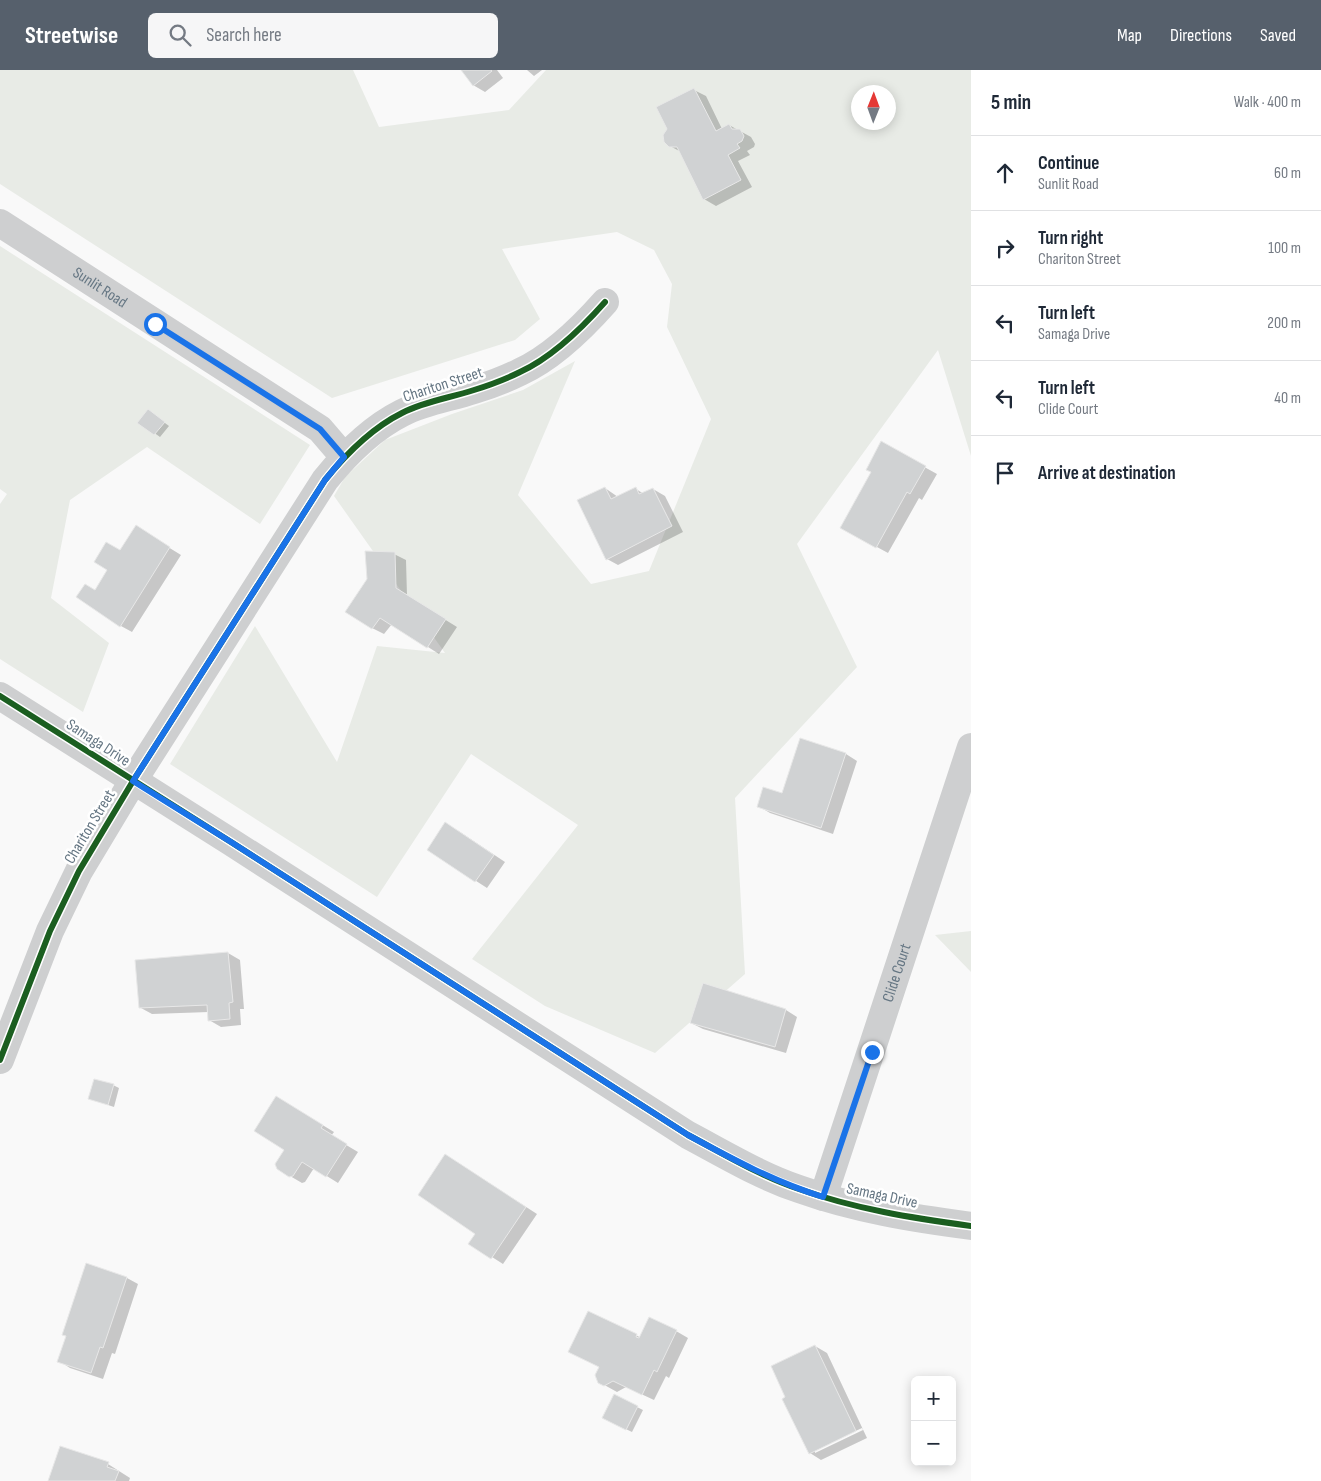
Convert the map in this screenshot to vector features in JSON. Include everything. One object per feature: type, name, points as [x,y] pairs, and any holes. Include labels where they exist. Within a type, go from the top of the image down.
[{"type":"street","name":"Sunlit Road","points":[[0,223],[320,429],[344,457]]},
{"type":"street","name":"Chariton Street","points":[[0,1060],[50,931],[79,871],[133,781],[325,480],[344,457],[371,434],[401,413],[425,403],[475,390],[522,371],[560,346],[605,302]]},
{"type":"street","name":"Samaga Drive","points":[[0,696],[688,1135],[753,1170],[823,1197],[884,1213],[971,1226]]},
{"type":"street","name":"Clide Court","points":[[823,1197],[971,747]]},
{"type":"shaded area","points":[[0,70],[353,70],[379,127],[509,110],[546,70],[971,70],[971,456],[938,350],[797,544],[857,667],[735,798],[745,974],[655,1053],[545,1006],[472,959],[578,825],[471,754],[377,897],[170,764],[255,626],[337,762],[377,646],[445,653],[334,496],[345,477],[385,440],[452,414],[523,390],[575,361],[518,495],[591,584],[649,571],[711,419],[667,327],[672,284],[654,250],[617,232],[502,249],[540,319],[515,340],[332,398],[0,184]]},
{"type":"shaded area","points":[[0,246],[310,445],[260,524],[147,447],[70,500],[51,598],[109,643],[83,712],[0,659],[0,504],[7,494],[0,489]]},
{"type":"shaded area","points":[[971,931],[971,972],[935,935]]},
{"type":"building","points":[[461,70],[491,70],[492,71],[473,86]]},
{"type":"building","points":[[694,88],[716,131],[729,124],[732,129],[740,129],[744,136],[742,141],[737,144],[740,148],[728,155],[741,180],[703,200],[677,147],[669,147],[664,142],[663,135],[667,129],[656,107]]},
{"type":"building","points":[[148,409],[165,422],[154,435],[137,423]]},
{"type":"building","points":[[881,441],[926,466],[910,494],[907,492],[876,548],[840,528],[871,472],[866,470]]},
{"type":"building","points":[[605,487],[611,499],[636,487],[639,494],[653,488],[672,526],[606,560],[577,500]]},
{"type":"building","points":[[136,525],[170,547],[120,627],[76,597],[85,584],[95,590],[107,570],[94,562],[106,542],[120,550]]},
{"type":"building","points":[[365,551],[395,552],[396,588],[446,619],[427,648],[380,618],[372,629],[345,612],[367,579]]},
{"type":"building","points":[[800,738],[846,753],[821,828],[757,807],[763,787],[782,793]]},
{"type":"building","points":[[445,822],[494,855],[475,882],[427,850]]},
{"type":"building","points":[[228,952],[233,1002],[229,1003],[230,1019],[208,1021],[207,1005],[139,1008],[135,960]]},
{"type":"building","points":[[703,983],[786,1009],[775,1047],[690,1023]]},
{"type":"building","points":[[94,1079],[114,1084],[108,1105],[88,1099]]},
{"type":"building","points":[[276,1096],[323,1125],[321,1128],[347,1144],[326,1177],[302,1162],[293,1176],[289,1177],[277,1169],[275,1164],[284,1150],[254,1131]]},
{"type":"building","points":[[445,1154],[526,1207],[491,1259],[468,1244],[475,1234],[418,1195]]},
{"type":"building","points":[[86,1263],[127,1277],[103,1348],[100,1347],[91,1373],[57,1362],[66,1336],[62,1335]]},
{"type":"building","points":[[588,1311],[637,1334],[636,1337],[639,1338],[649,1317],[677,1330],[657,1372],[654,1370],[642,1395],[613,1381],[604,1386],[598,1383],[595,1375],[599,1367],[568,1352]]},
{"type":"building","points":[[815,1345],[856,1431],[809,1454],[782,1399],[785,1397],[771,1366]]},
{"type":"building","points":[[614,1394],[638,1406],[626,1430],[602,1418]]},
{"type":"building","points":[[60,1446],[109,1462],[107,1467],[119,1471],[115,1481],[48,1481]]},
{"type":"cycle path","points":[[0,1060],[50,931],[79,871],[133,781],[325,480],[360,442],[391,419],[420,405],[498,382],[532,366],[566,341],[605,302]]},
{"type":"cycle path","points":[[0,696],[688,1135],[770,1178],[820,1196],[884,1212],[971,1226]]},
{"type":"route","points":[[155,324],[320,429],[340,450],[344,457],[325,480],[133,781],[688,1135],[753,1170],[797,1189],[823,1197],[872,1052]]}]
